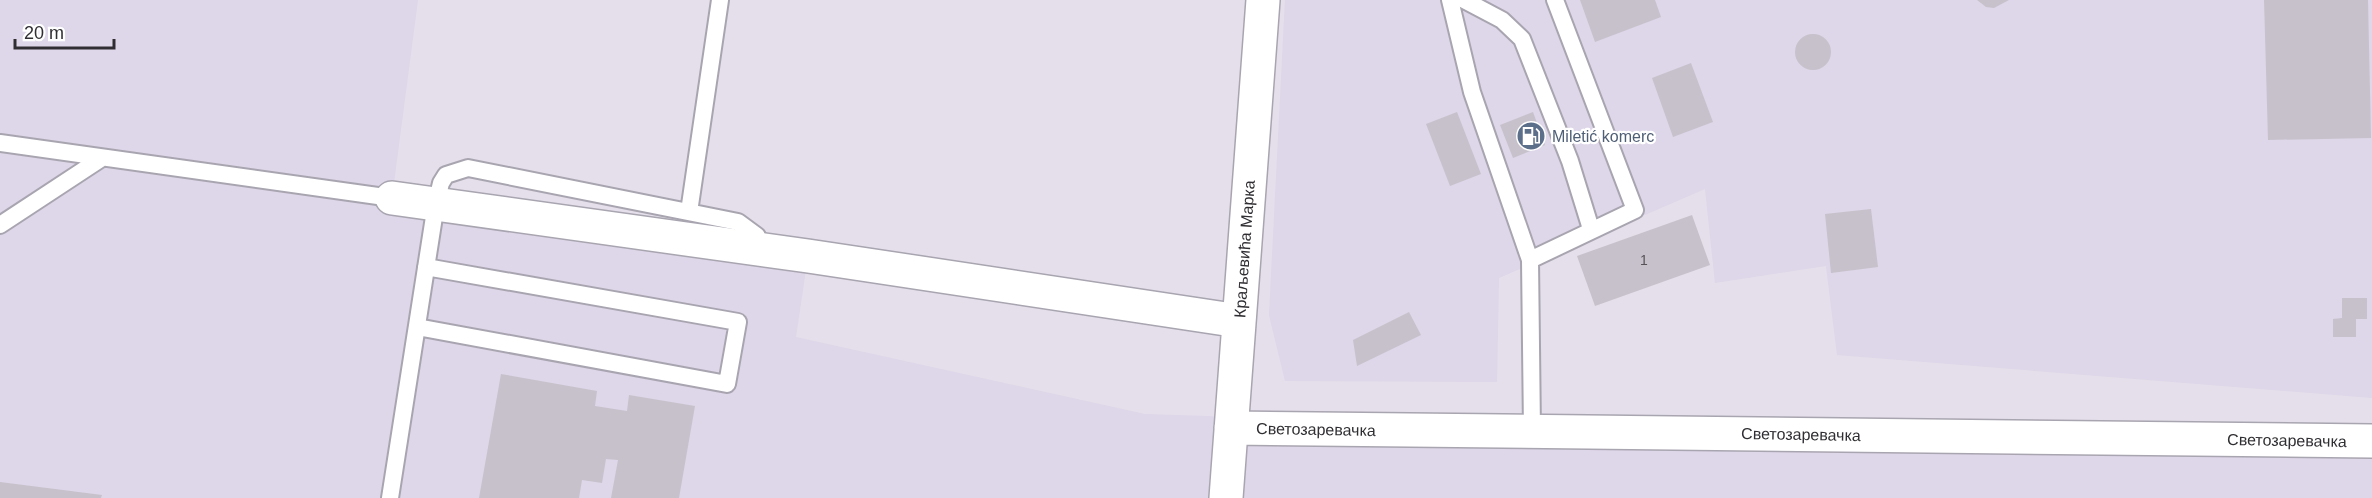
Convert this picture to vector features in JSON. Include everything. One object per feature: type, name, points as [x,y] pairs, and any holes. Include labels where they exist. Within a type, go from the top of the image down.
[{"type":"street","name":"Краљевића Марка","points":[[1226,498],[1263,0]]},
{"type":"street","points":[[392,198],[758,249],[1239,321]]},
{"type":"street","name":"Светозаревачка","points":[[1231,428],[2372,441]]},
{"type":"lane","points":[[689,212],[720,0]]},
{"type":"lane","points":[[1450,0],[1472,92],[1530,260],[1532,431]]},
{"type":"lane","points":[[1464,0],[1502,21],[1522,39],[1570,161],[1591,229]]},
{"type":"lane","points":[[1530,260],[1635,210],[1555,0]]},
{"type":"lane","points":[[0,143],[392,198]]},
{"type":"lane","points":[[0,225],[102,158]]},
{"type":"lane","points":[[390,498],[436,204],[441,183],[446,174],[468,168],[738,222],[757,236],[758,249]]},
{"type":"lane","points":[[417,327],[727,384],[738,322],[426,267]]},
{"type":"shaded area","points":[[0,0],[418,0],[392,198],[808,256],[796,337],[1145,414],[2372,456],[2372,498],[0,498]]},
{"type":"shaded area","points":[[1285,0],[2372,0],[2372,398],[1837,355],[1826,266],[1715,283],[1705,189],[1499,278],[1497,382],[1285,381],[1269,315]]},
{"type":"building","points":[[1580,0],[1655,0],[1661,17],[1595,42]]},
{"type":"building","points":[[1977,0],[2009,0],[1994,8],[1986,7]]},
{"type":"building","points":[[2264,0],[2368,0],[2371,138],[2268,140]]},
{"type":"building","points":[[1813,34],[1826,39],[1831,52],[1826,65],[1813,70],[1800,65],[1795,52],[1800,39]]},
{"type":"building","points":[[1691,63],[1713,122],[1673,137],[1652,78]]},
{"type":"building","points":[[1457,112],[1481,174],[1450,186],[1426,124]]},
{"type":"building","points":[[1533,112],[1545,145],[1513,158],[1500,125]]},
{"type":"building","points":[[1871,209],[1878,267],[1831,273],[1825,214]]},
{"type":"building","points":[[1692,215],[1710,265],[1595,306],[1577,256]]},
{"type":"building","points":[[2342,298],[2367,298],[2367,319],[2356,319],[2356,337],[2333,337],[2333,319],[2342,318]]},
{"type":"building","points":[[1409,312],[1421,335],[1357,366],[1353,340]]},
{"type":"building","points":[[501,374],[597,391],[595,406],[627,411],[629,395],[695,406],[679,498],[611,498],[618,460],[606,459],[602,483],[582,480],[579,498],[479,498]]},
{"type":"building","points":[[0,482],[102,495],[101,498],[0,498]]},
{"type":"place","name":"Miletić komerc","points":[[1531,136]]}]
